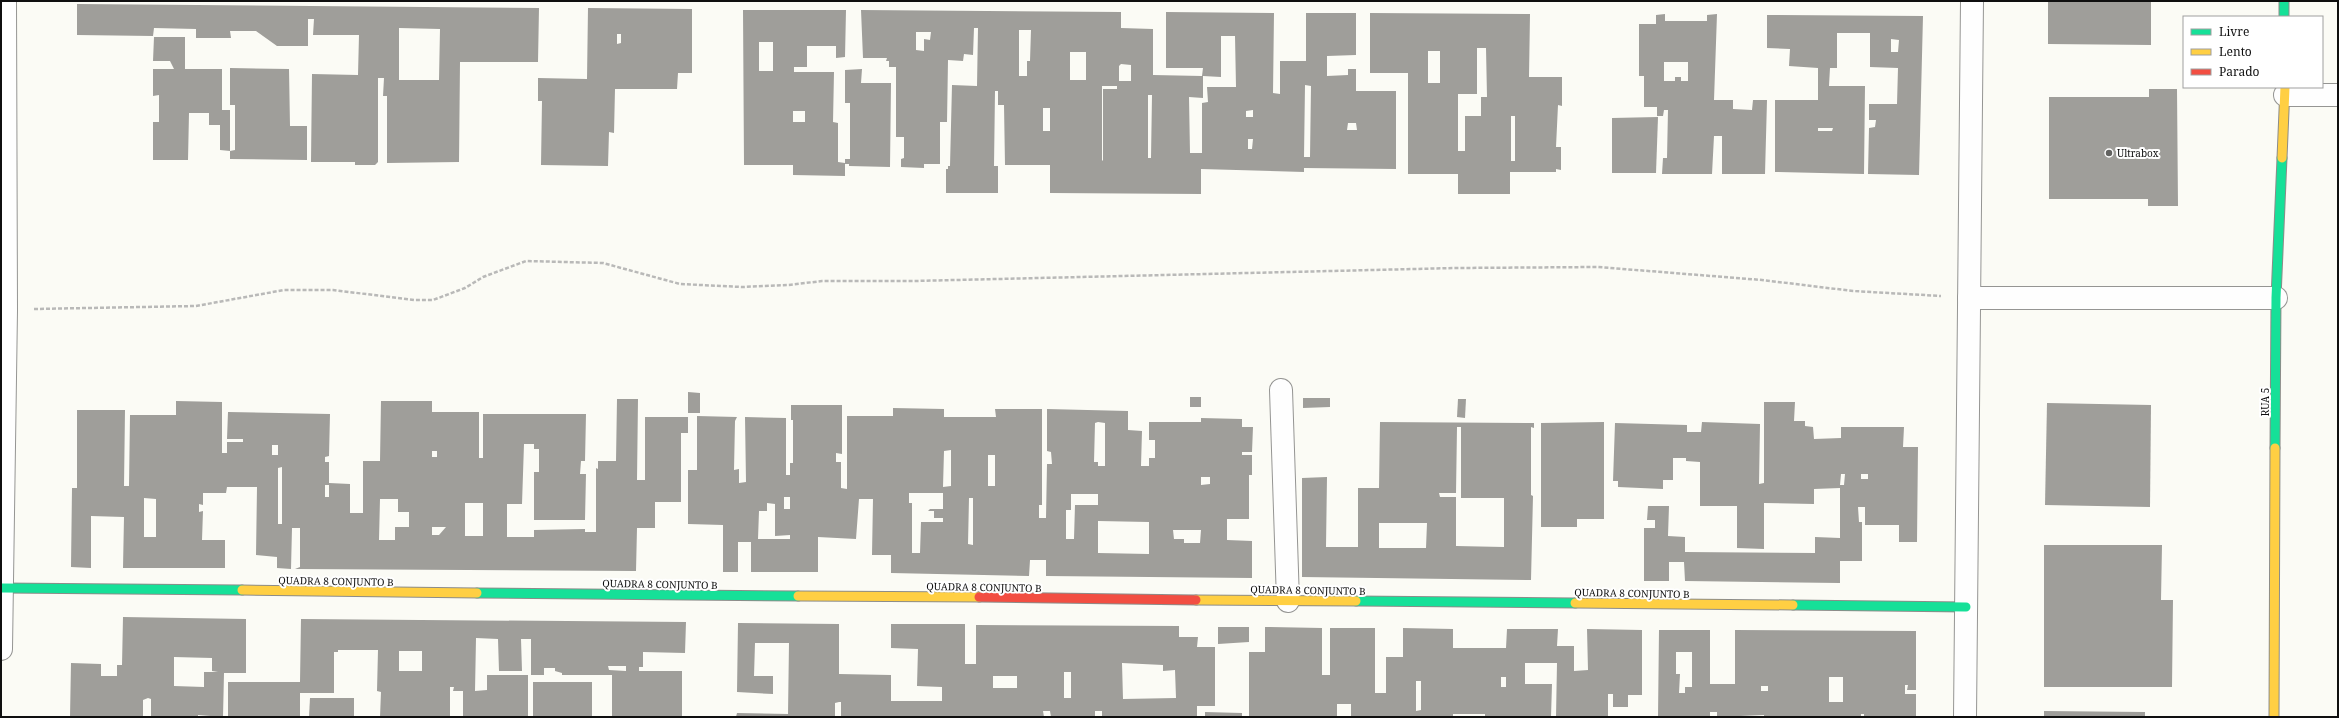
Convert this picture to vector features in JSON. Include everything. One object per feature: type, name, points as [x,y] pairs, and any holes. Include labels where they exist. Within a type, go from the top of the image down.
[{"type":"street","points":[[1,649],[6,310],[5,1]]},
{"type":"street","points":[[1965,717],[1972,1]]},
{"type":"street","points":[[2284,1],[2284,16]]},
{"type":"street","points":[[2285,91],[2338,95]]},
{"type":"street","name":"RUA 5","points":[[2274,717],[2276,298],[2285,91]]},
{"type":"street","points":[[1969,298],[2276,298]]},
{"type":"street","points":[[1281,390],[1288,601]]},
{"type":"street","name":"QUADRA 8 CONJUNTO B","points":[[2,588],[1966,607]]},
{"type":"path","points":[[6,310],[196,306],[284,290],[333,290],[414,300],[433,300],[465,288],[483,277],[526,262],[603,263],[680,284],[742,287],[789,285],[822,281],[922,281],[1456,268],[1598,268],[1762,280],[1853,291],[1969,298]]},
{"type":"building","points":[[2048,1],[2151,1],[2151,45],[2048,44]]},
{"type":"building","points":[[77,4],[539,8],[538,62],[460,62],[459,162],[387,163],[387,96],[383,96],[384,78],[378,78],[378,162],[375,165],[355,165],[355,162],[311,162],[312,74],[358,75],[359,35],[313,35],[314,19],[308,19],[308,46],[277,46],[256,31],[230,31],[231,38],[196,38],[196,29],[154,28],[153,36],[77,35]],"holes":[[[399,28],[440,29],[439,80],[399,80]]]},
{"type":"building","points":[[588,8],[692,9],[692,73],[678,73],[677,89],[615,89],[614,133],[609,132],[608,166],[541,165],[542,101],[538,101],[538,78],[587,79]],"holes":[[[617,34],[621,34],[621,43],[617,44]]]},
{"type":"building","points":[[743,10],[846,10],[845,57],[836,58],[836,46],[807,46],[807,67],[794,67],[794,72],[834,72],[833,122],[838,123],[838,162],[845,163],[845,159],[850,159],[850,103],[845,103],[845,70],[862,69],[861,83],[891,83],[890,167],[849,166],[849,164],[845,164],[845,176],[793,175],[793,165],[744,165]],"holes":[[[759,42],[773,42],[773,71],[759,71]],[[793,111],[805,111],[805,122],[793,122]]]},
{"type":"building","points":[[861,10],[1121,12],[1121,28],[1153,29],[1153,75],[1202,76],[1203,68],[1166,68],[1166,12],[1274,13],[1273,93],[1280,94],[1280,61],[1306,61],[1306,13],[1356,13],[1356,55],[1327,56],[1327,76],[1348,75],[1348,69],[1356,69],[1356,91],[1396,91],[1396,169],[1304,168],[1304,172],[1201,169],[1201,194],[1050,193],[1050,165],[1005,165],[1004,105],[998,105],[998,91],[995,91],[994,166],[998,166],[998,193],[946,193],[946,169],[950,166],[952,85],[977,86],[978,28],[974,28],[973,55],[964,54],[963,61],[948,60],[947,122],[940,122],[940,164],[924,164],[924,168],[901,167],[901,159],[904,158],[904,137],[896,137],[896,67],[889,67],[889,61],[886,61],[887,58],[863,58]],"holes":[[[1019,30],[1031,30],[1030,61],[1027,61],[1027,76],[1019,76]],[[916,32],[931,32],[930,40],[924,39],[924,51],[916,50]],[[1221,36],[1235,36],[1236,87],[1207,87],[1208,102],[1202,103],[1202,153],[1190,153],[1189,97],[1203,98],[1203,76],[1221,77]],[[1070,52],[1086,52],[1086,80],[1070,80]],[[1121,64],[1131,65],[1131,81],[1119,81],[1119,66]],[[1305,85],[1311,86],[1310,157],[1304,157]],[[1102,86],[1117,86],[1117,89],[1103,89],[1103,161]],[[1148,95],[1152,95],[1151,158],[1148,158]],[[1043,108],[1050,108],[1050,131],[1043,131]],[[1253,110],[1253,117],[1246,117],[1246,111]],[[1348,123],[1356,123],[1357,130],[1347,130]],[[1248,139],[1253,139],[1252,149],[1248,149]]]},
{"type":"building","points":[[1370,13],[1530,14],[1529,77],[1562,77],[1562,106],[1558,105],[1556,147],[1561,147],[1561,170],[1556,169],[1556,172],[1510,172],[1510,194],[1458,194],[1458,174],[1408,174],[1408,73],[1370,73]],"holes":[[[1477,48],[1486,48],[1487,97],[1481,97],[1481,116],[1465,116],[1465,151],[1458,151],[1458,94],[1477,94]],[[1428,51],[1440,51],[1440,83],[1428,83]],[[1511,116],[1515,116],[1515,161],[1511,161]]]},
{"type":"building","points":[[1665,14],[1665,21],[1707,21],[1707,15],[1717,14],[1714,100],[1733,100],[1733,109],[1752,110],[1753,100],[1767,100],[1765,174],[1722,174],[1722,136],[1714,136],[1712,174],[1662,174],[1663,158],[1667,158],[1668,110],[1664,110],[1663,116],[1657,116],[1657,107],[1644,107],[1644,76],[1639,76],[1639,24],[1656,24],[1656,15]],"holes":[[[1664,62],[1688,62],[1688,81],[1681,81],[1681,77],[1675,77],[1675,81],[1664,81]]]},
{"type":"building","points":[[1767,15],[1923,16],[1919,175],[1868,174],[1869,128],[1875,127],[1876,120],[1869,120],[1869,104],[1897,104],[1898,68],[1870,67],[1870,33],[1837,33],[1837,68],[1830,68],[1829,86],[1865,86],[1864,174],[1775,172],[1775,100],[1818,100],[1818,68],[1789,66],[1790,49],[1767,48]],"holes":[[[1891,39],[1899,40],[1898,52],[1891,52]],[[1818,128],[1833,128],[1832,131],[1818,131]]]},
{"type":"building","points":[[154,37],[185,37],[185,69],[222,69],[222,110],[230,110],[230,151],[220,150],[220,125],[209,125],[209,113],[189,113],[188,160],[153,160],[153,122],[159,122],[159,95],[153,96],[153,69],[174,69],[170,61],[153,61]]},
{"type":"building","points":[[230,68],[289,69],[290,126],[307,126],[307,160],[230,159],[230,151],[235,150],[235,105],[230,105]]},
{"type":"building","points":[[2149,89],[2177,89],[2178,206],[2148,206],[2148,199],[2049,199],[2049,97],[2149,97]]},
{"type":"building","points":[[1658,117],[1656,173],[1612,173],[1612,118]]},
{"type":"building","points":[[688,392],[700,393],[700,413],[688,413]]},
{"type":"building","points":[[1190,397],[1201,397],[1201,407],[1190,407]]},
{"type":"building","points":[[1303,398],[1330,398],[1330,407],[1303,408]]},
{"type":"building","points":[[617,399],[638,399],[637,480],[645,480],[645,417],[688,417],[688,433],[681,433],[681,502],[655,502],[655,528],[637,528],[636,571],[295,569],[300,567],[300,528],[292,528],[291,569],[277,568],[277,557],[256,555],[257,487],[227,487],[226,493],[203,493],[203,505],[199,504],[199,512],[203,511],[202,540],[225,540],[225,568],[123,568],[124,517],[91,516],[91,568],[71,567],[72,488],[77,488],[77,410],[125,410],[124,486],[129,486],[130,415],[176,415],[176,401],[222,402],[222,453],[227,453],[227,442],[243,442],[243,439],[227,439],[228,412],[330,414],[329,456],[325,457],[325,462],[329,462],[329,483],[350,484],[350,513],[363,513],[363,461],[380,461],[381,401],[432,401],[432,412],[479,412],[479,458],[483,458],[483,414],[586,414],[585,461],[581,461],[580,474],[586,474],[585,520],[534,520],[534,472],[539,472],[539,449],[534,449],[534,444],[524,444],[522,504],[507,504],[507,537],[534,537],[534,530],[585,529],[585,532],[596,532],[596,468],[598,469],[598,461],[616,461]],"holes":[[[272,445],[278,445],[278,455],[272,455]],[[432,451],[437,451],[437,457],[432,457]],[[282,467],[282,524],[278,524],[278,468]],[[325,485],[329,485],[329,497],[325,497]],[[144,498],[156,499],[156,537],[144,537]],[[380,499],[398,499],[398,512],[409,512],[409,527],[395,527],[395,540],[379,540]],[[465,503],[483,503],[483,536],[465,536]],[[432,527],[446,527],[439,535],[432,535]]]},
{"type":"building","points":[[1458,399],[1466,399],[1465,418],[1457,417]]},
{"type":"building","points":[[1764,402],[1795,402],[1794,421],[1805,421],[1805,426],[1813,427],[1814,439],[1841,438],[1841,427],[1904,427],[1903,447],[1918,447],[1917,542],[1899,542],[1899,525],[1865,525],[1865,507],[1858,507],[1859,522],[1862,522],[1862,561],[1840,561],[1840,583],[1685,581],[1684,562],[1669,562],[1669,581],[1644,581],[1644,528],[1655,528],[1655,520],[1647,520],[1648,506],[1669,506],[1668,536],[1685,537],[1685,552],[1815,553],[1815,537],[1840,538],[1840,488],[1814,489],[1814,504],[1764,503],[1764,549],[1737,548],[1737,506],[1700,506],[1700,462],[1686,461],[1686,458],[1673,458],[1673,480],[1663,480],[1663,489],[1618,487],[1618,481],[1613,481],[1615,423],[1687,425],[1687,432],[1701,432],[1702,422],[1760,424],[1759,484],[1764,483]],"holes":[[[1841,474],[1845,474],[1844,485],[1840,485]],[[1861,474],[1868,474],[1868,479],[1861,479]]]},
{"type":"building","points":[[2047,403],[2151,405],[2150,507],[2045,505]]},
{"type":"building","points":[[791,405],[842,405],[842,454],[836,453],[836,462],[841,462],[841,488],[847,489],[847,416],[893,416],[893,408],[944,409],[944,417],[996,417],[995,409],[1042,409],[1042,505],[1039,505],[1039,518],[1046,518],[1047,464],[1052,464],[1051,452],[1047,451],[1047,409],[1128,411],[1128,430],[1142,431],[1141,466],[1149,466],[1149,458],[1155,458],[1155,440],[1149,440],[1149,422],[1201,422],[1201,418],[1242,419],[1242,427],[1253,427],[1252,452],[1242,452],[1242,455],[1252,455],[1252,475],[1249,475],[1249,519],[1227,519],[1227,540],[1252,541],[1252,578],[1046,576],[1046,560],[1030,560],[1029,576],[891,573],[891,555],[872,555],[873,499],[859,499],[856,539],[818,537],[818,572],[751,572],[751,542],[738,542],[738,572],[723,572],[723,525],[688,524],[688,470],[697,470],[697,416],[737,417],[735,421],[734,470],[739,469],[739,483],[746,482],[745,417],[786,418],[786,475],[790,475],[790,463],[793,463],[793,420],[791,420]],"holes":[[[1098,422],[1105,423],[1105,466],[1098,466],[1098,462],[1094,462],[1095,423]],[[951,450],[951,486],[943,487],[944,451]],[[988,455],[995,455],[995,486],[988,486]],[[1201,477],[1210,477],[1210,484],[1201,485]],[[909,493],[943,493],[943,509],[930,509],[928,511],[934,511],[934,518],[943,518],[943,522],[921,522],[920,553],[912,553],[912,503],[909,503]],[[1071,494],[1098,494],[1098,505],[1075,505],[1074,539],[1066,539],[1066,510],[1071,510]],[[784,497],[790,497],[790,509],[784,509]],[[969,498],[973,498],[973,545],[968,544]],[[767,503],[775,504],[775,536],[790,535],[790,539],[758,539],[759,511],[767,511]],[[1098,521],[1149,522],[1149,554],[1098,553]],[[1173,530],[1201,530],[1200,543],[1184,543],[1184,539],[1174,539]]]},
{"type":"building","points":[[1380,422],[1534,423],[1534,428],[1531,427],[1531,495],[1533,496],[1531,580],[1302,577],[1302,478],[1327,477],[1326,547],[1358,547],[1358,488],[1379,488]],"holes":[[[1457,427],[1461,427],[1461,498],[1504,498],[1504,547],[1456,546],[1456,497],[1440,497],[1439,493],[1456,493]],[[1379,523],[1427,523],[1426,548],[1379,548]]]},
{"type":"building","points":[[1604,422],[1604,519],[1577,519],[1577,527],[1541,527],[1541,423]]},
{"type":"building","points":[[2044,545],[2162,545],[2161,600],[2173,600],[2172,687],[2044,687]]},
{"type":"building","points":[[123,617],[246,619],[246,673],[224,673],[223,717],[198,715],[198,717],[151,717],[151,699],[148,698],[143,700],[143,717],[70,717],[71,663],[101,664],[101,676],[117,676],[117,665],[122,665]],"holes":[[[174,657],[212,658],[212,671],[218,672],[204,672],[204,687],[174,686]]]},
{"type":"building","points":[[301,619],[686,622],[685,653],[643,652],[643,667],[639,667],[639,671],[682,671],[682,717],[612,717],[612,675],[562,675],[562,673],[555,671],[555,668],[544,668],[544,675],[531,675],[531,639],[521,639],[522,671],[499,671],[498,639],[476,638],[475,691],[487,690],[487,675],[528,675],[528,717],[463,717],[463,691],[453,691],[454,687],[450,687],[450,717],[380,717],[381,692],[377,691],[378,650],[338,650],[338,652],[334,652],[334,693],[300,693],[300,717],[228,717],[228,682],[300,682]],"holes":[[[399,651],[422,651],[422,671],[399,671]],[[608,666],[626,666],[626,671],[609,670]]]},
{"type":"building","points":[[738,623],[839,624],[839,674],[891,675],[891,701],[942,701],[942,687],[917,686],[918,649],[891,648],[891,624],[965,624],[965,664],[976,664],[976,625],[1179,626],[1179,637],[1198,637],[1197,647],[1215,647],[1215,706],[1197,706],[1197,717],[1102,717],[1102,711],[1095,711],[1095,717],[1051,717],[1050,711],[1043,711],[1044,717],[841,717],[841,702],[839,702],[835,703],[835,717],[736,717],[737,713],[788,714],[789,643],[755,643],[754,676],[773,676],[773,694],[737,692]],"holes":[[[1122,663],[1163,665],[1163,671],[1175,670],[1176,698],[1123,699]],[[1064,672],[1071,672],[1071,698],[1064,698]],[[993,676],[1017,676],[1017,688],[993,688]]]},
{"type":"building","points":[[1218,627],[1249,627],[1249,642],[1218,644]]},
{"type":"building","points":[[1265,627],[1322,628],[1322,675],[1330,675],[1330,628],[1375,628],[1375,693],[1386,693],[1386,657],[1403,657],[1403,628],[1453,629],[1453,648],[1506,648],[1507,629],[1558,629],[1557,646],[1574,646],[1574,671],[1588,670],[1587,629],[1642,630],[1642,695],[1628,695],[1628,707],[1613,707],[1613,694],[1608,694],[1608,717],[1556,717],[1557,663],[1525,663],[1525,684],[1552,684],[1551,717],[1485,717],[1485,714],[1453,714],[1453,717],[1351,717],[1351,704],[1337,704],[1337,717],[1249,717],[1249,652],[1265,652]],"holes":[[[1501,677],[1506,677],[1506,687],[1501,687]],[[1416,681],[1421,681],[1421,710],[1416,711]]]},
{"type":"building","points":[[1659,630],[1710,630],[1710,684],[1735,684],[1735,630],[1916,631],[1916,690],[1907,690],[1908,685],[1905,685],[1905,694],[1916,694],[1916,717],[1864,717],[1864,714],[1861,714],[1861,717],[1764,717],[1764,715],[1717,717],[1717,712],[1710,712],[1710,717],[1658,717]],"holes":[[[1676,652],[1692,652],[1692,687],[1685,687],[1685,693],[1679,693],[1680,674],[1676,674]],[[1829,677],[1843,677],[1843,702],[1829,702]],[[1761,686],[1768,686],[1768,691],[1761,691]]]},
{"type":"building","points":[[533,682],[592,682],[592,717],[533,717]]},
{"type":"building","points":[[310,698],[354,698],[354,717],[309,717]]},
{"type":"building","points":[[2044,711],[2145,712],[2145,717],[2044,717]]},
{"type":"building","points":[[1205,712],[1242,713],[1242,717],[1205,717]]},
{"type":"traffic: fast","points":[[2284,1],[2284,16]]},
{"type":"traffic: fast","points":[[2275,448],[2276,298],[2282,158]]},
{"type":"traffic: fast","points":[[2,588],[242,590]]},
{"type":"traffic: fast","points":[[477,593],[798,596]]},
{"type":"traffic: fast","points":[[1356,601],[1575,603]]},
{"type":"traffic: fast","points":[[1793,605],[1966,607]]},
{"type":"traffic: slow","points":[[2282,158],[2285,88]]},
{"type":"traffic: slow","points":[[2274,717],[2275,448]]},
{"type":"traffic: slow","points":[[242,590],[477,593]]},
{"type":"traffic: slow","points":[[798,596],[979,597]]},
{"type":"traffic: slow","points":[[1196,600],[1356,601]]},
{"type":"traffic: slow","points":[[1575,603],[1793,605]]},
{"type":"traffic: jam","points":[[979,597],[1196,600]]},
{"type":"place","name":"Ultrabox","points":[[2109,153]]}]
